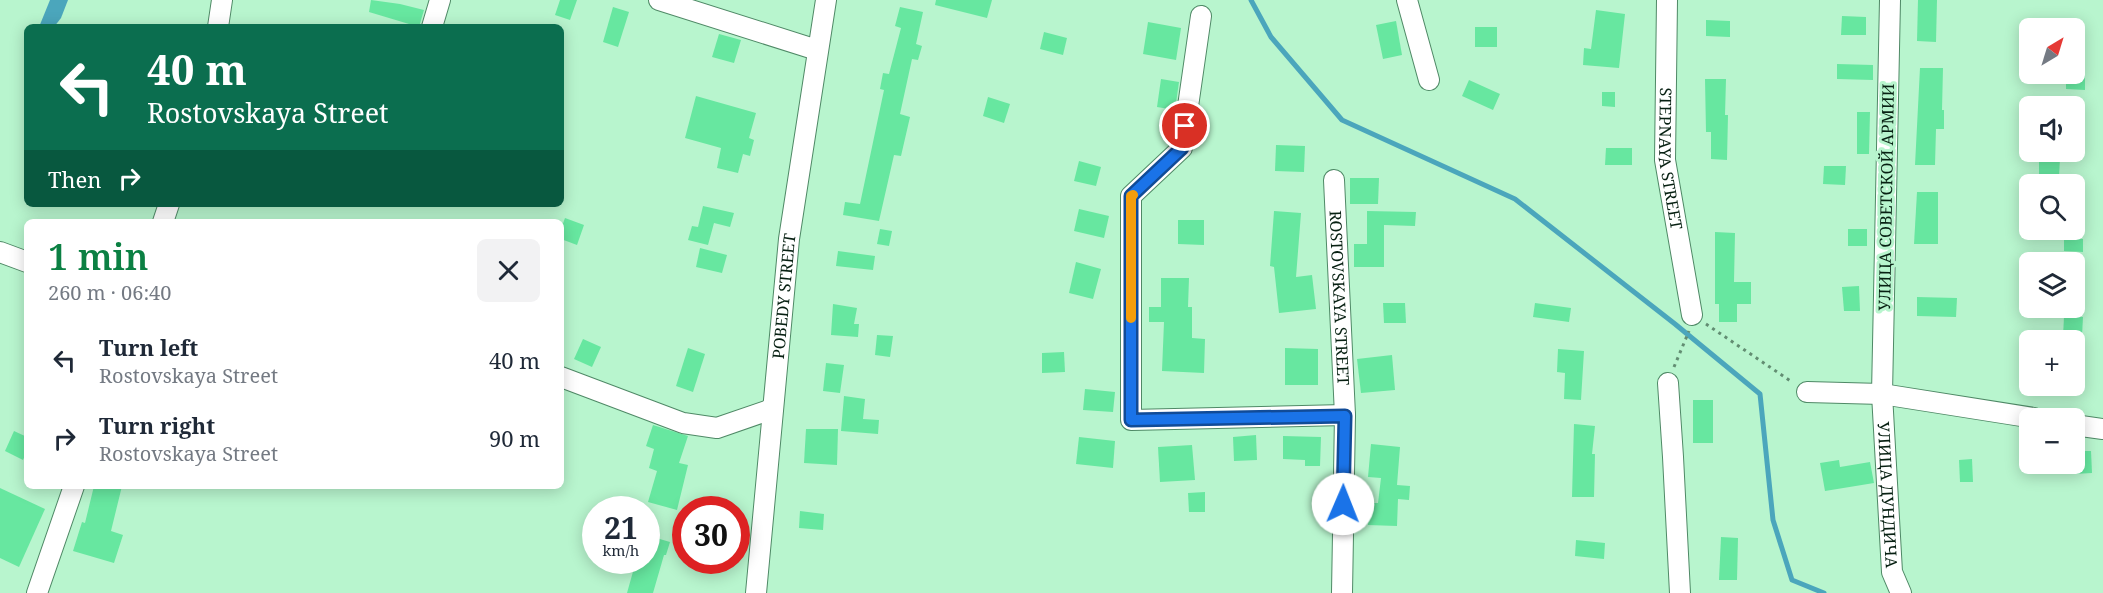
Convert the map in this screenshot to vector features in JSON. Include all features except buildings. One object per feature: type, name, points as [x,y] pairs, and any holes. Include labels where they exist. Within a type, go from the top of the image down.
[{"type":"street","points":[[218,24],[222,0]]},
{"type":"street","points":[[433,24],[440,0]]},
{"type":"street","points":[[659,0],[818,50]]},
{"type":"street","name":"POBEDY STREET","points":[[756,593],[789,239],[826,0]]},
{"type":"street","points":[[1407,0],[1430,80]]},
{"type":"street","name":"STEPNAYA STREET","points":[[1667,0],[1665,160],[1691,321]]},
{"type":"street","name":"УЛИЦА СОВЕТСКОЙ АРМИИ","points":[[1882,394],[1890,0]]},
{"type":"street","points":[[1201,16],[1182,148],[1131,196],[1131,420],[1345,416]]},
{"type":"street","name":"ROSTOVSKAYA STREET","points":[[1334,180],[1345,416],[1342,593]]},
{"type":"street","points":[[0,252],[24,261]]},
{"type":"street","points":[[564,378],[683,423],[717,428],[772,409]]},
{"type":"street","points":[[1668,383],[1680,593]]},
{"type":"street","name":"УЛИЦА ДУНДИЧА","points":[[1807,392],[1882,394],[2019,416]]},
{"type":"street","name":"УЛИЦА ДУНДИЧА","points":[[1882,394],[1892,572],[1901,593]]},
{"type":"street","points":[[2085,427],[2103,429]]},
{"type":"street","points":[[37,593],[73,489]]},
{"type":"path","points":[[1668,383],[1691,321],[1807,392]]},
{"type":"water","points":[[50,0],[68,0],[56,24],[40,24]]},
{"type":"waterway","points":[[1251,0],[1271,37],[1342,120],[1515,199],[1675,324],[1760,394],[1773,520],[1792,580],[1824,593]]},
{"type":"slow traffic","points":[[1131,318],[1131,196],[1133,195]]},
{"type":"route","points":[[1185,126],[1182,148],[1131,196],[1131,420],[1345,416],[1343,504]]}]
